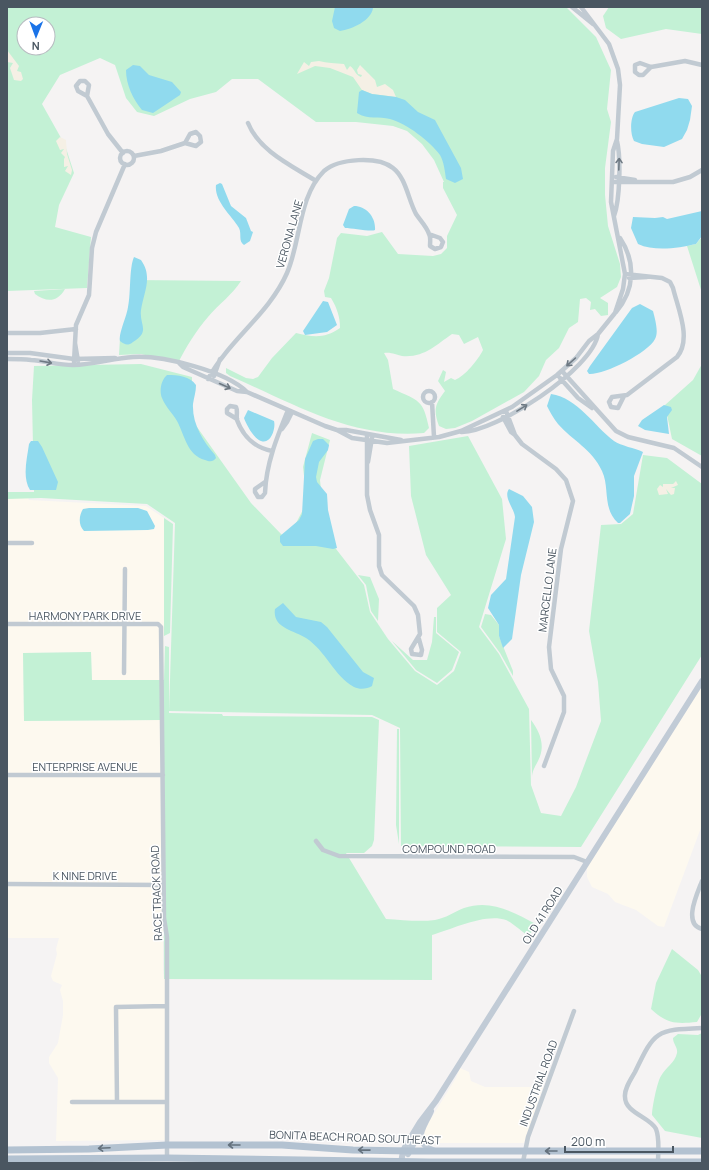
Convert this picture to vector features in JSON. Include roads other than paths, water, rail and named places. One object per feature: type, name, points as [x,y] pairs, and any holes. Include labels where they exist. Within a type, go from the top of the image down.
[{"type":"main road","name":"BONITA BEACH ROAD SOUTHEAST","points":[[7,1150],[90,1149],[167,1145],[282,1145],[406,1151],[702,1151]]},
{"type":"main road","name":"BONITA BEACH ROAD SOUTHEAST","points":[[7,1159],[31,1161],[167,1158],[402,1162],[702,1162]]},
{"type":"street","points":[[572,7],[585,19],[595,25]]},
{"type":"street","points":[[581,7],[609,44],[618,69],[620,85],[617,139],[613,151],[611,202],[619,237],[625,276],[615,313]]},
{"type":"street","points":[[650,67],[685,62],[702,65]]},
{"type":"street","points":[[87,96],[108,134],[123,153]]},
{"type":"street","points":[[248,123],[254,136],[271,152],[316,181]]},
{"type":"street","points":[[614,217],[617,203],[620,151],[617,139]]},
{"type":"street","points":[[134,156],[155,153],[185,143]]},
{"type":"street","points":[[123,153],[131,152],[134,156]]},
{"type":"street","points":[[123,153],[121,159],[125,164]]},
{"type":"street","points":[[125,164],[131,164],[134,156]]},
{"type":"street","name":"VERONA LANE","points":[[210,380],[220,360],[230,346],[264,310],[282,283],[295,252],[305,207],[316,181],[326,170],[342,162],[374,161],[387,164],[401,176],[416,213],[430,234]]},
{"type":"street","points":[[76,365],[76,329],[89,294],[92,248],[96,232],[125,164]]},
{"type":"street","points":[[612,179],[636,181],[679,181],[702,170]]},
{"type":"street","points":[[461,432],[503,412],[525,399],[562,371],[576,358],[589,341],[598,334],[626,298],[631,276],[629,255],[619,237]]},
{"type":"street","points":[[624,396],[677,357],[684,343],[684,333],[672,285],[662,278],[625,276]]},
{"type":"street","points":[[7,333],[40,333],[76,329]]},
{"type":"street","points":[[337,430],[346,430],[401,440],[434,438],[477,430],[506,418],[542,395],[561,380],[594,346],[598,334]]},
{"type":"street","points":[[7,353],[30,353],[76,359],[101,357],[157,358],[190,364],[238,385],[247,392],[337,430],[346,436],[369,441],[395,442],[401,440]]},
{"type":"street","points":[[7,359],[76,365],[99,363],[119,358]]},
{"type":"street","points":[[179,363],[183,367],[237,392],[247,392]]},
{"type":"street","points":[[562,371],[595,410],[621,434],[674,448],[702,467]]},
{"type":"street","points":[[557,375],[578,398],[595,410]]},
{"type":"street","points":[[429,402],[434,438]]},
{"type":"street","points":[[265,482],[272,451],[280,430],[290,411]]},
{"type":"street","name":"MARCELLO LANE","points":[[503,412],[511,432],[526,448],[563,476],[569,485],[573,501],[561,549],[549,647],[551,669],[564,696],[564,712],[544,766]]},
{"type":"street","points":[[237,419],[252,444],[261,449],[272,451]]},
{"type":"street","points":[[366,434],[369,441]]},
{"type":"street","points":[[372,435],[366,453],[368,462],[367,495],[370,510],[379,535],[382,576],[414,606],[418,615],[420,626],[419,639]]},
{"type":"street","points":[[7,543],[32,543]]},
{"type":"street","points":[[124,569],[124,673]]},
{"type":"street","name":"HARMONY PARK DRIVE","points":[[7,624],[158,624],[161,627]]},
{"type":"street","name":"RACE TRACK ROAD","points":[[161,627],[163,885],[164,927],[167,937],[167,1158]]},
{"type":"street","name":"OLD 41 ROAD","points":[[406,1151],[420,1132],[436,1101],[702,681]]},
{"type":"street","name":"ENTERPRISE AVENUE","points":[[7,775],[163,776]]},
{"type":"street","name":"COMPOUND ROAD","points":[[316,841],[324,850],[339,856],[574,857],[587,862]]},
{"type":"street","points":[[702,881],[692,907],[692,915],[694,922],[702,929]]},
{"type":"street","name":"K NINE DRIVE","points":[[7,884],[163,885]]},
{"type":"street","points":[[117,1102],[116,1007],[167,1006]]},
{"type":"street","name":"INDUSTRIAL ROAD","points":[[523,1162],[530,1130],[574,1011]]},
{"type":"street","points":[[658,1162],[658,1137],[656,1128],[627,1105],[624,1097],[626,1088],[648,1044],[658,1035],[668,1030],[702,1028]]},
{"type":"street","name":"OLD 41 ROAD","points":[[402,1162],[420,1122],[436,1101]]},
{"type":"street","points":[[72,1102],[167,1102]]},
{"type":"street","points":[[420,1132],[422,1143],[435,1151]]},
{"type":"street","points":[[370,1161],[382,1163]]},
{"type":"water","points":[[335,7],[373,8],[369,17],[360,24],[340,31],[334,28],[332,21]]},
{"type":"water","points":[[133,65],[140,66],[149,75],[172,82],[181,92],[180,95],[153,113],[142,110],[133,96],[126,76],[126,70]]},
{"type":"water","points":[[362,90],[372,94],[396,97],[405,100],[418,112],[435,120],[461,168],[463,179],[455,183],[446,179],[440,155],[431,144],[403,124],[386,118],[369,117],[357,113],[359,92]]},
{"type":"water","points":[[679,98],[688,99],[692,106],[687,130],[682,139],[664,147],[642,144],[634,141],[631,126],[632,118],[635,112]]},
{"type":"water","points":[[220,183],[222,184],[231,206],[246,218],[251,231],[253,232],[250,241],[244,245],[241,242],[239,228],[224,208],[218,197],[216,185]]},
{"type":"water","points":[[354,206],[358,206],[369,213],[374,221],[375,230],[370,231],[345,228],[343,225],[349,209]]},
{"type":"water","points":[[702,211],[702,236],[696,244],[682,247],[659,249],[652,248],[638,244],[631,228],[633,217],[663,217],[667,219]]},
{"type":"water","points":[[134,257],[141,260],[145,266],[147,278],[141,310],[143,331],[138,338],[130,344],[126,344],[120,341],[120,338],[128,307],[131,268]]},
{"type":"water","points":[[323,301],[328,302],[337,325],[327,332],[305,335],[303,331]]},
{"type":"water","points":[[640,304],[653,311],[656,322],[656,336],[651,345],[644,351],[615,367],[605,371],[589,374],[587,371],[590,366],[632,308]]},
{"type":"water","points":[[167,375],[187,378],[196,385],[193,404],[194,418],[199,432],[215,455],[216,458],[214,460],[208,461],[199,458],[194,454],[187,444],[177,421],[163,401],[161,386]]},
{"type":"water","points":[[551,394],[561,397],[578,407],[614,441],[643,452],[634,476],[634,496],[630,514],[620,523],[618,523],[613,517],[610,511],[606,484],[598,463],[588,451],[558,424],[549,411],[547,406]]},
{"type":"water","points":[[664,405],[671,407],[672,410],[667,417],[669,434],[645,430],[638,426],[642,420]]},
{"type":"water","points":[[248,410],[274,421],[272,435],[268,441],[265,442],[258,440],[251,431],[244,418]]},
{"type":"water","points":[[323,439],[329,445],[328,450],[319,462],[316,477],[317,482],[327,494],[328,510],[337,548],[333,549],[316,546],[283,546],[280,542],[280,536],[299,520],[302,514],[305,459],[313,441]]},
{"type":"water","points":[[31,441],[38,441],[42,447],[58,482],[56,490],[30,490],[26,479],[26,468],[29,444]]},
{"type":"water","points":[[509,489],[523,496],[532,507],[534,522],[521,575],[512,639],[503,648],[499,636],[499,625],[488,608],[491,595],[506,579],[515,517],[507,495]]},
{"type":"water","points":[[138,508],[147,511],[155,526],[154,529],[148,530],[84,531],[80,523],[80,517],[83,509]]},
{"type":"water","points":[[283,603],[296,617],[321,622],[327,627],[363,672],[374,678],[372,686],[363,689],[354,687],[341,677],[313,643],[280,624],[275,615],[275,609]]}]
